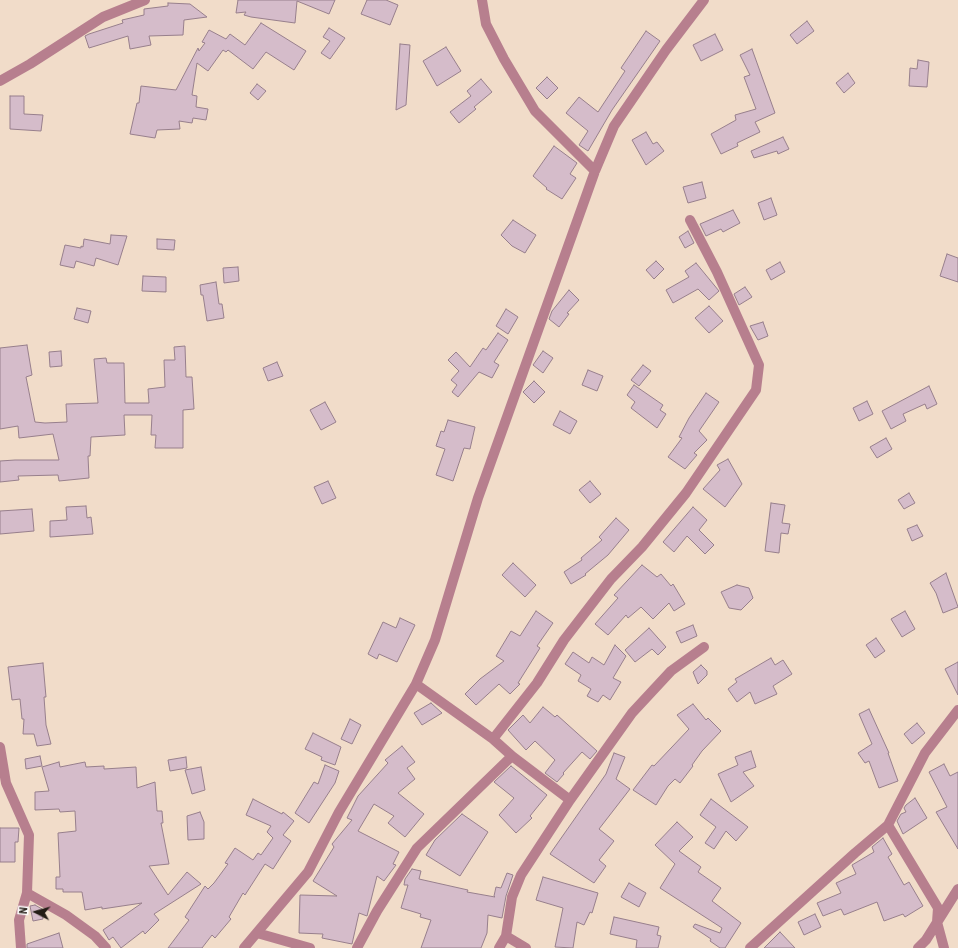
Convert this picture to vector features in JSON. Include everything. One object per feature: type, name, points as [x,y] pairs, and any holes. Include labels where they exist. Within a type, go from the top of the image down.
[{"type":"street","points":[[0,81],[30,64],[103,17],[145,0]]},
{"type":"street","points":[[482,0],[486,24],[504,59],[535,111],[595,171]]},
{"type":"street","points":[[244,948],[308,872],[339,812],[416,684],[435,640],[478,498],[595,171],[614,126],[666,50],[704,0]]},
{"type":"street","points":[[493,739],[537,683],[564,640],[611,578],[642,547],[686,493],[756,390],[759,365],[717,272],[690,220]]},
{"type":"street","points":[[499,948],[506,936],[512,897],[522,875],[570,800],[632,714],[671,671],[704,647]]},
{"type":"street","points":[[416,684],[493,739],[512,756],[570,800]]},
{"type":"street","points":[[750,948],[888,825],[925,754],[958,710]]},
{"type":"street","points":[[0,747],[6,783],[29,835],[27,892],[19,920],[21,948]]},
{"type":"street","points":[[357,948],[377,911],[417,848],[512,756]]},
{"type":"street","points":[[888,825],[938,908],[937,922],[944,948]]},
{"type":"street","points":[[918,948],[958,889]]},
{"type":"street","points":[[27,892],[66,914],[94,936],[106,948]]},
{"type":"street","points":[[257,933],[310,948]]},
{"type":"street","points":[[506,936],[526,948]]},
{"type":"building","points":[[238,0],[335,0],[329,14],[297,1],[295,23],[251,17],[244,15],[246,12],[236,13]]},
{"type":"building","points":[[367,0],[386,0],[398,5],[390,25],[361,14]]},
{"type":"building","points":[[168,3],[190,4],[207,17],[184,20],[183,35],[149,36],[151,45],[130,49],[128,36],[89,48],[85,36],[123,23],[122,20],[144,15],[144,9],[168,6]]},
{"type":"building","points":[[807,21],[814,31],[797,44],[790,35]]},
{"type":"building","points":[[261,23],[306,51],[294,70],[266,52],[253,69],[228,50],[226,52],[223,50],[208,71],[197,63],[192,95],[197,96],[196,107],[208,109],[206,120],[193,118],[192,123],[179,121],[180,129],[157,130],[155,138],[130,134],[137,103],[139,103],[141,86],[176,90],[198,48],[199,51],[205,43],[202,42],[209,30],[226,39],[230,34],[245,45]]},
{"type":"building","points":[[329,28],[345,38],[330,59],[321,53],[330,41],[323,37]]},
{"type":"building","points":[[646,31],[660,41],[612,110],[588,151],[579,145],[588,131],[566,113],[579,97],[598,112],[625,71],[621,68]]},
{"type":"building","points":[[715,34],[723,50],[701,61],[693,45]]},
{"type":"building","points":[[400,44],[410,45],[406,105],[396,110]]},
{"type":"building","points":[[446,47],[461,71],[437,86],[423,61]]},
{"type":"building","points":[[752,49],[775,113],[755,122],[760,132],[737,143],[738,146],[721,154],[711,134],[736,120],[735,115],[756,109],[744,77],[750,75],[740,55]]},
{"type":"building","points":[[918,60],[929,62],[927,87],[909,86],[910,68],[917,69]]},
{"type":"building","points":[[848,73],[855,83],[844,93],[836,83]]},
{"type":"building","points":[[547,77],[558,88],[547,99],[536,88]]},
{"type":"building","points":[[481,79],[492,92],[474,107],[476,109],[459,123],[450,112],[471,96],[467,91]]},
{"type":"building","points":[[257,84],[266,91],[258,100],[250,93]]},
{"type":"building","points":[[10,96],[24,96],[24,114],[43,115],[41,131],[10,129]]},
{"type":"building","points":[[646,132],[653,144],[657,142],[664,151],[646,165],[632,140]]},
{"type":"building","points":[[783,137],[789,149],[778,154],[777,151],[754,158],[751,151]]},
{"type":"building","points":[[554,146],[577,163],[570,174],[576,178],[562,199],[546,189],[547,188],[533,176]]},
{"type":"building","points":[[702,182],[706,198],[688,203],[683,187]]},
{"type":"building","points":[[771,198],[777,215],[764,220],[758,203]]},
{"type":"building","points":[[733,210],[740,223],[723,232],[721,229],[706,236],[700,224]]},
{"type":"building","points":[[513,220],[536,235],[525,253],[512,246],[501,235]]},
{"type":"building","points":[[688,231],[694,243],[685,248],[679,237]]},
{"type":"building","points":[[111,235],[127,236],[118,265],[96,258],[94,266],[76,261],[74,268],[60,265],[65,245],[81,248],[81,246],[83,247],[84,239],[110,244]]},
{"type":"building","points":[[157,239],[175,240],[174,250],[157,249]]},
{"type":"building","points":[[947,254],[958,258],[958,282],[940,276]]},
{"type":"building","points":[[656,261],[664,269],[654,279],[646,270]]},
{"type":"building","points":[[780,262],[785,272],[771,280],[766,270]]},
{"type":"building","points":[[696,263],[719,291],[709,300],[698,289],[673,303],[666,290],[689,277],[685,271]]},
{"type":"building","points":[[238,267],[239,281],[224,283],[223,268]]},
{"type":"building","points":[[143,276],[166,277],[166,292],[142,291]]},
{"type":"building","points":[[216,282],[219,304],[222,304],[224,318],[207,321],[200,285]]},
{"type":"building","points":[[745,287],[752,297],[739,305],[734,294]]},
{"type":"building","points":[[569,290],[579,300],[567,313],[569,314],[559,327],[549,319],[552,311]]},
{"type":"building","points":[[709,306],[723,321],[709,333],[695,318]]},
{"type":"building","points":[[77,308],[91,311],[88,323],[74,319]]},
{"type":"building","points":[[506,309],[518,317],[508,334],[496,326]]},
{"type":"building","points":[[763,322],[768,336],[758,340],[750,326]]},
{"type":"building","points":[[498,333],[508,340],[494,362],[499,365],[492,378],[479,372],[458,397],[452,392],[457,385],[451,380],[459,371],[448,360],[456,352],[470,367],[483,348],[486,350]]},
{"type":"building","points":[[27,345],[32,375],[26,377],[35,422],[45,423],[67,422],[66,404],[98,403],[94,359],[106,358],[107,363],[124,363],[125,403],[149,403],[148,389],[165,387],[164,360],[175,360],[174,347],[185,346],[186,377],[192,377],[194,409],[183,410],[183,448],[155,448],[156,435],[151,435],[152,415],[124,415],[125,435],[91,437],[90,456],[88,456],[89,478],[59,481],[58,475],[18,476],[19,480],[0,482],[0,461],[59,460],[53,434],[19,438],[18,426],[0,429],[0,348]]},
{"type":"building","points":[[61,351],[62,366],[50,367],[49,352]]},
{"type":"building","points":[[543,351],[553,358],[543,373],[533,365]]},
{"type":"building","points":[[277,362],[283,376],[268,381],[263,368]]},
{"type":"building","points":[[643,365],[651,371],[639,386],[631,380]]},
{"type":"building","points":[[588,370],[603,376],[597,391],[582,385]]},
{"type":"building","points":[[534,381],[545,392],[534,403],[523,392]]},
{"type":"building","points":[[634,385],[663,405],[660,410],[666,414],[657,428],[631,408],[635,402],[627,395]]},
{"type":"building","points":[[929,386],[937,404],[927,409],[925,404],[903,414],[906,421],[891,429],[882,411]]},
{"type":"building","points":[[706,393],[719,402],[699,431],[707,440],[694,453],[697,455],[685,469],[668,457],[682,438],[679,437],[689,418]]},
{"type":"building","points":[[867,401],[873,414],[859,421],[853,408]]},
{"type":"building","points":[[325,402],[336,422],[321,430],[310,410]]},
{"type":"building","points":[[560,411],[577,421],[570,434],[553,425]]},
{"type":"building","points":[[448,420],[475,427],[470,449],[464,448],[453,481],[436,475],[445,449],[436,446],[441,431],[444,432]]},
{"type":"building","points":[[886,438],[892,449],[877,458],[870,447]]},
{"type":"building","points":[[728,459],[742,484],[725,507],[703,489],[720,470],[717,465]]},
{"type":"building","points":[[328,481],[336,498],[322,504],[314,487]]},
{"type":"building","points":[[590,481],[601,494],[590,503],[579,490]]},
{"type":"building","points":[[909,493],[915,503],[904,509],[898,500]]},
{"type":"building","points":[[771,503],[785,505],[782,523],[790,524],[788,534],[781,533],[779,553],[765,551]]},
{"type":"building","points":[[86,506],[87,518],[91,517],[93,534],[50,537],[50,521],[67,520],[66,507]]},
{"type":"building","points":[[693,507],[707,520],[699,530],[714,545],[705,554],[687,536],[674,552],[663,542]]},
{"type":"building","points":[[32,509],[34,531],[0,534],[0,511]]},
{"type":"building","points":[[616,518],[629,530],[608,555],[585,574],[586,575],[571,584],[564,572],[582,560],[581,558],[602,540],[599,537]]},
{"type":"building","points":[[917,525],[923,536],[912,541],[907,529]]},
{"type":"building","points":[[513,563],[536,585],[525,597],[502,575]]},
{"type":"building","points":[[642,565],[657,577],[661,574],[671,586],[673,584],[685,604],[674,611],[669,603],[653,619],[641,607],[628,618],[626,615],[608,635],[595,624],[618,598],[614,595]]},
{"type":"building","points":[[946,573],[958,607],[943,613],[936,593],[930,583]]},
{"type":"building","points":[[737,585],[749,588],[753,598],[741,610],[729,608],[721,592]]},
{"type":"building","points":[[536,611],[553,623],[537,646],[540,648],[518,683],[520,684],[510,694],[499,684],[476,705],[465,694],[480,679],[504,661],[496,656],[511,631],[520,636]]},
{"type":"building","points":[[905,611],[915,629],[902,637],[891,619]]},
{"type":"building","points":[[400,618],[415,625],[397,662],[379,654],[377,659],[368,654],[383,622],[396,628]]},
{"type":"building","points":[[693,625],[697,636],[681,643],[676,632]]},
{"type":"building","points":[[649,628],[666,647],[658,655],[652,649],[635,662],[625,650]]},
{"type":"building","points":[[876,638],[885,651],[875,658],[866,645]]},
{"type":"building","points":[[615,645],[626,656],[613,678],[621,682],[610,700],[603,695],[598,702],[587,696],[591,689],[578,681],[581,675],[565,664],[573,652],[589,663],[592,657],[604,665]]},
{"type":"building","points":[[771,658],[775,665],[783,660],[792,674],[773,686],[777,694],[755,704],[750,692],[737,702],[728,689],[737,682],[735,679]]},
{"type":"building","points":[[958,662],[958,695],[945,669]]},
{"type":"building","points":[[43,663],[46,697],[44,697],[46,725],[51,744],[37,746],[34,734],[23,734],[24,719],[22,719],[20,699],[12,700],[8,667]]},
{"type":"building","points":[[701,665],[707,671],[707,675],[698,684],[693,672]]},
{"type":"building","points":[[431,703],[442,713],[422,725],[414,713]]},
{"type":"building","points":[[693,704],[706,720],[708,718],[721,731],[702,751],[680,783],[675,779],[668,786],[656,805],[633,790],[652,765],[654,766],[689,729],[677,715]]},
{"type":"building","points":[[543,707],[555,717],[557,715],[597,751],[590,759],[582,752],[557,782],[545,773],[555,760],[535,741],[526,750],[508,730],[523,715],[530,723]]},
{"type":"building","points":[[869,709],[889,753],[898,781],[879,788],[869,761],[865,763],[858,753],[872,744],[859,714]]},
{"type":"building","points":[[350,719],[361,725],[352,744],[341,739]]},
{"type":"building","points":[[917,723],[925,733],[912,744],[904,734]]},
{"type":"building","points":[[313,733],[341,747],[335,765],[321,760],[322,757],[305,749]]},
{"type":"building","points":[[402,746],[415,762],[407,768],[415,779],[398,793],[424,814],[405,837],[388,823],[394,816],[374,804],[358,831],[399,852],[393,864],[396,865],[384,881],[377,876],[367,916],[359,913],[352,944],[322,938],[323,934],[299,933],[300,895],[337,896],[313,881],[334,847],[332,844],[352,820],[347,818],[358,796],[388,763],[385,760]]},
{"type":"building","points":[[751,751],[756,767],[743,772],[754,786],[731,802],[718,774],[738,765],[735,757]]},
{"type":"building","points":[[614,753],[625,757],[616,779],[630,789],[599,829],[614,841],[599,860],[606,866],[594,883],[550,854],[606,774]]},
{"type":"building","points":[[40,756],[42,766],[26,769],[25,759]]},
{"type":"building","points":[[186,757],[187,768],[170,771],[168,760]]},
{"type":"building","points":[[59,762],[60,767],[85,762],[86,767],[104,766],[104,769],[136,767],[137,788],[155,782],[157,811],[162,811],[163,823],[161,823],[169,864],[149,866],[168,895],[187,872],[201,884],[154,914],[159,920],[145,934],[143,931],[121,948],[113,937],[109,940],[103,930],[142,903],[85,910],[82,892],[63,892],[63,889],[56,889],[56,877],[60,877],[58,833],[76,831],[75,811],[60,812],[59,809],[35,810],[35,792],[49,791],[42,767]]},
{"type":"building","points":[[944,764],[950,776],[958,772],[958,849],[936,812],[947,807],[929,772]]},
{"type":"building","points":[[325,765],[339,771],[335,783],[309,823],[295,813],[314,782],[318,784]]},
{"type":"building","points":[[511,766],[547,795],[530,816],[532,818],[516,833],[499,815],[514,798],[494,782]]},
{"type":"building","points":[[201,767],[205,790],[192,794],[185,770]]},
{"type":"building","points":[[915,798],[927,818],[903,834],[897,821],[901,814],[906,812],[904,808],[906,805]]},
{"type":"building","points":[[253,799],[282,814],[283,812],[294,821],[283,835],[291,841],[273,869],[265,864],[245,895],[243,893],[229,917],[231,919],[215,938],[212,935],[202,948],[168,948],[189,920],[185,917],[205,886],[208,889],[214,883],[228,864],[225,863],[235,848],[253,860],[258,853],[261,855],[273,838],[267,832],[271,826],[246,815]]},
{"type":"building","points":[[711,799],[748,827],[736,841],[726,831],[714,849],[705,843],[716,827],[700,815]]},
{"type":"building","points":[[200,812],[204,822],[204,839],[188,840],[187,816]]},
{"type":"building","points":[[462,814],[488,832],[460,876],[426,855],[435,840]]},
{"type":"building","points":[[677,822],[693,837],[679,851],[701,867],[698,872],[721,888],[712,901],[741,923],[725,948],[720,948],[710,941],[711,939],[693,927],[695,924],[720,933],[722,928],[660,888],[675,864],[655,845]]},
{"type":"building","points":[[0,828],[19,828],[18,842],[15,842],[15,862],[0,862]]},
{"type":"building","points":[[883,838],[892,854],[888,857],[904,885],[909,882],[923,906],[905,917],[903,914],[884,921],[877,902],[844,915],[841,909],[823,916],[817,903],[841,893],[836,883],[856,874],[852,865],[874,852],[872,847]]},
{"type":"building","points":[[412,869],[421,871],[419,879],[468,890],[467,892],[495,897],[496,887],[501,888],[507,873],[513,875],[506,896],[502,918],[488,915],[487,933],[481,948],[421,948],[431,920],[420,917],[421,914],[401,908],[408,885],[404,885],[405,879]]},
{"type":"building","points":[[543,877],[598,893],[592,913],[590,912],[584,925],[577,922],[573,948],[555,947],[563,908],[536,900]]},
{"type":"building","points":[[629,883],[646,893],[639,907],[621,897]]},
{"type":"building","points":[[35,905],[42,909],[43,919],[33,921],[30,906]]},
{"type":"building","points":[[815,914],[821,927],[804,935],[798,922]]},
{"type":"building","points":[[614,917],[659,927],[657,935],[661,936],[658,948],[636,948],[637,940],[610,934]]},
{"type":"building","points":[[780,932],[795,948],[764,948]]},
{"type":"building","points":[[59,933],[63,948],[27,948],[27,944]]}]
